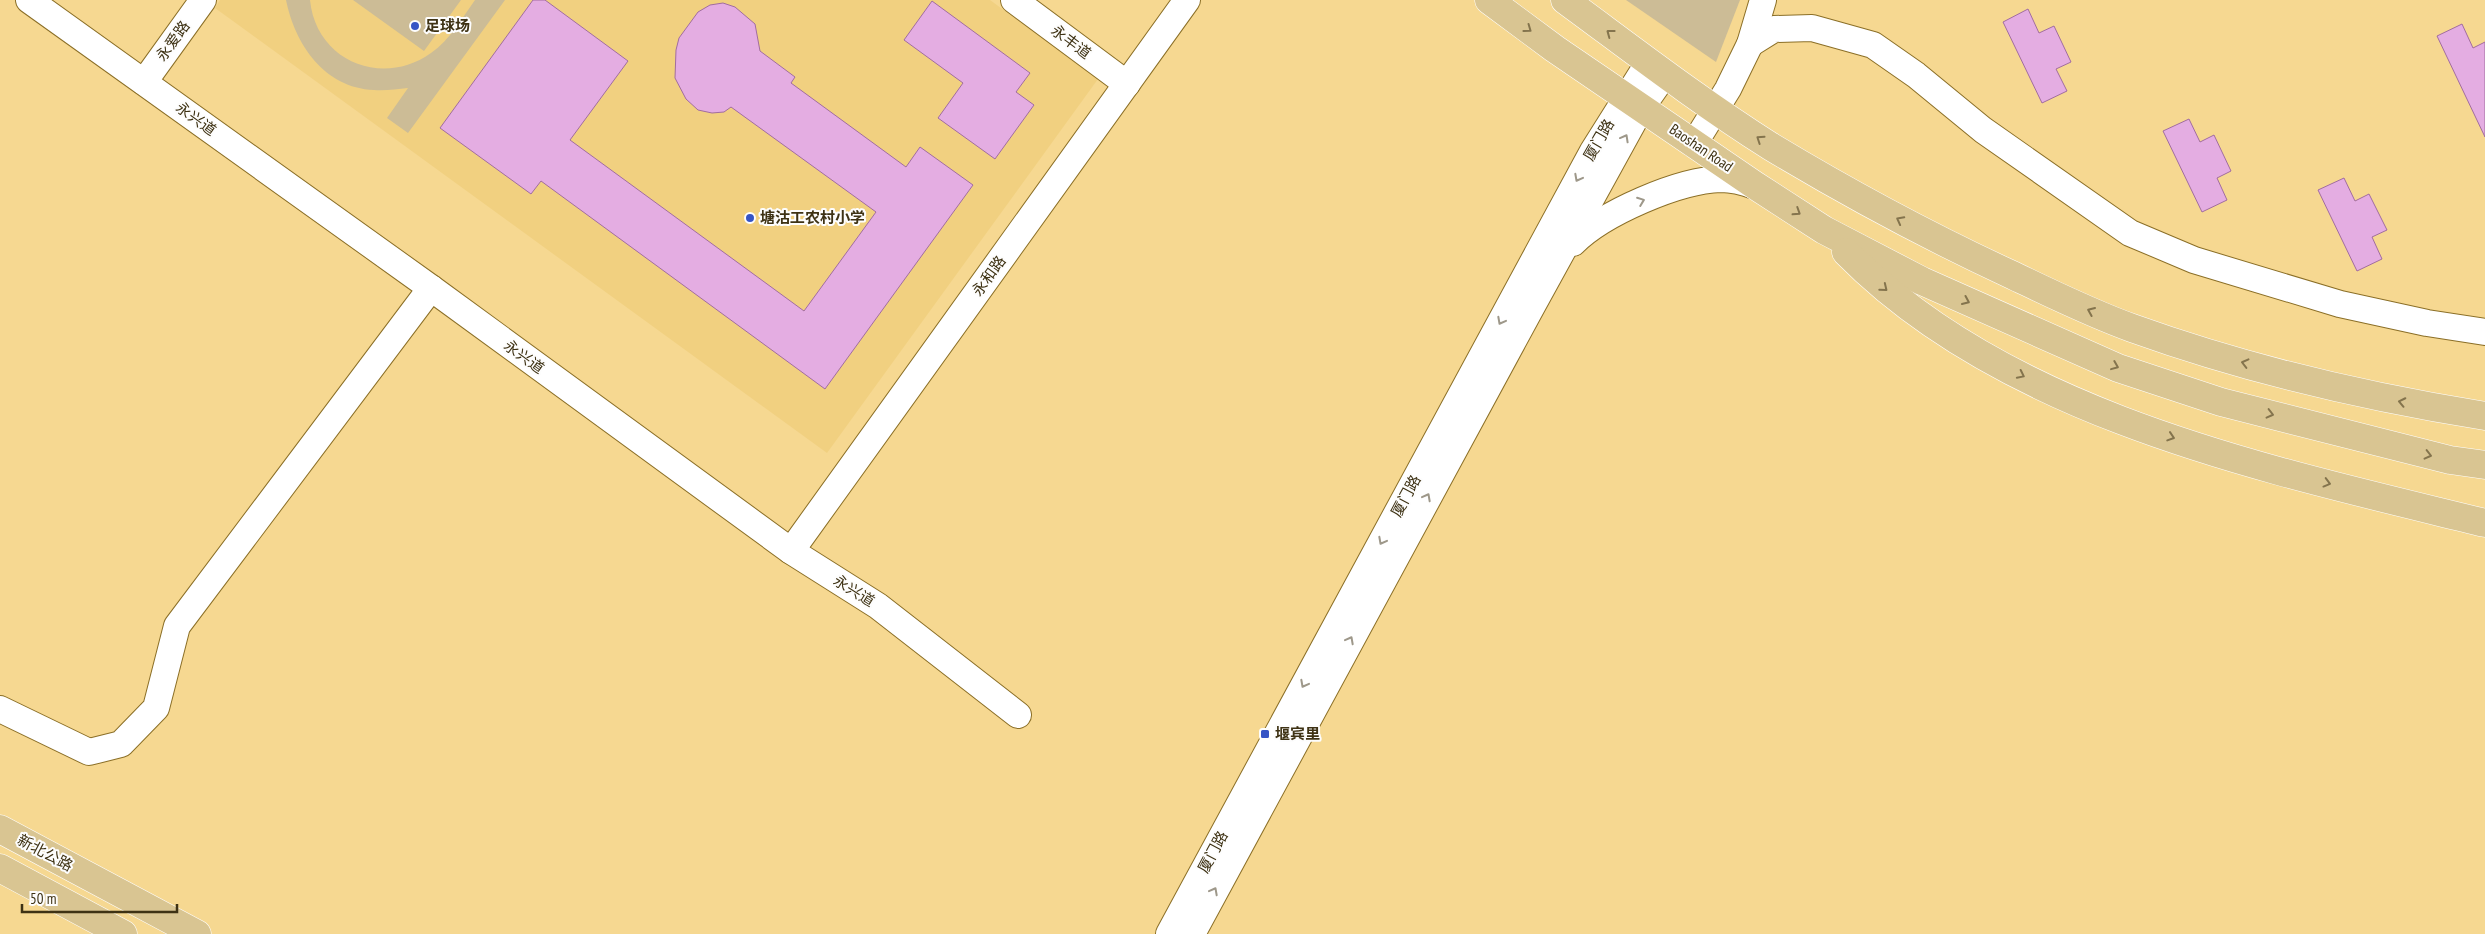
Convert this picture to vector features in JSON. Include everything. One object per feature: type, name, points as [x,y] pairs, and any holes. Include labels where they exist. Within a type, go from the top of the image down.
[{"type":"main road","name":"Baoshan Road","points":[[1489,0],[1756,186],[1824,230],[1922,281],[2118,368],[2221,402],[2450,460],[2485,465]]},
{"type":"main road","points":[[1566,0],[1657,68],[1769,145],[1847,191],[1943,243],[2130,327],[2215,355],[2407,404],[2485,416]]},
{"type":"main road","points":[[1824,230],[1880,285],[1931,325],[1985,357],[2060,394],[2151,430],[2254,463],[2485,523]]},
{"type":"main road","name":"新北公路","points":[[0,829],[196,934]]},
{"type":"main road","points":[[0,868],[123,934]]},
{"type":"street","name":"永兴道","points":[[29,0],[431,288],[791,551],[878,606],[1018,715]]},
{"type":"street","name":"永爱路","points":[[144,82],[203,0]]},
{"type":"street","name":"永丰道","points":[[1014,0],[1127,84]]},
{"type":"street","name":"永和路","points":[[791,551],[1187,0]]},
{"type":"street","points":[[1694,144],[1716,109],[1750,44],[1763,0]]},
{"type":"street","points":[[1750,44],[1774,29],[1812,28],[1873,45],[1916,74],[1983,130],[2130,233],[2194,260],[2340,304],[2427,323],[2485,332]]},
{"type":"street","name":"厦门路","points":[[1169,934],[1588,159],[1657,68]]},
{"type":"street","name":"厦门路","points":[[1192,934],[1559,258],[1633,102]]},
{"type":"street","points":[[1559,258],[1592,226],[1621,209],[1646,199],[1699,182],[1720,179],[1736,180],[1756,186]]},
{"type":"street","points":[[0,709],[88,752],[121,744],[156,708],[177,626],[431,288]]},
{"type":"shaded area","name":"塘沽工农村小学","points":[[220,0],[990,0],[1098,79],[827,453],[215,8]]},
{"type":"shaded area","points":[[286,0],[310,0],[315,21],[325,39],[338,53],[354,62],[373,68],[392,68],[412,63],[438,48],[475,0],[505,0],[408,133],[387,118],[408,88],[378,90],[356,87],[340,81],[327,72],[315,61],[305,47],[290,16]]},
{"type":"shaded area","name":"足球场","points":[[353,0],[461,0],[424,51]]},
{"type":"shaded area","points":[[1626,0],[1740,0],[1716,62]]},
{"type":"building","points":[[533,0],[545,0],[628,61],[570,140],[804,311],[876,212],[731,107],[724,112],[712,113],[698,110],[686,99],[675,78],[676,50],[679,38],[698,12],[710,5],[723,3],[735,7],[755,24],[760,51],[795,77],[791,83],[906,167],[920,147],[973,185],[825,389],[541,181],[531,194],[440,128]]},
{"type":"building","points":[[932,1],[1030,73],[1016,92],[1034,105],[995,159],[938,118],[963,83],[904,40]]},
{"type":"building","points":[[2028,9],[2039,33],[2054,26],[2071,62],[2056,69],[2067,91],[2042,103],[2003,22]]},
{"type":"building","points":[[2462,24],[2473,48],[2485,42],[2485,137],[2437,36]]},
{"type":"building","points":[[2189,119],[2200,142],[2214,135],[2231,171],[2217,178],[2227,200],[2202,212],[2163,131]]},
{"type":"building","points":[[2344,178],[2355,201],[2369,194],[2387,230],[2372,237],[2382,259],[2357,271],[2318,190]]},
{"type":"place","name":"足球场","points":[[415,26]]},
{"type":"place","name":"塘沽工农村小学","points":[[750,218]]},
{"type":"place","name":"堰宾里","points":[[1265,734]]}]
